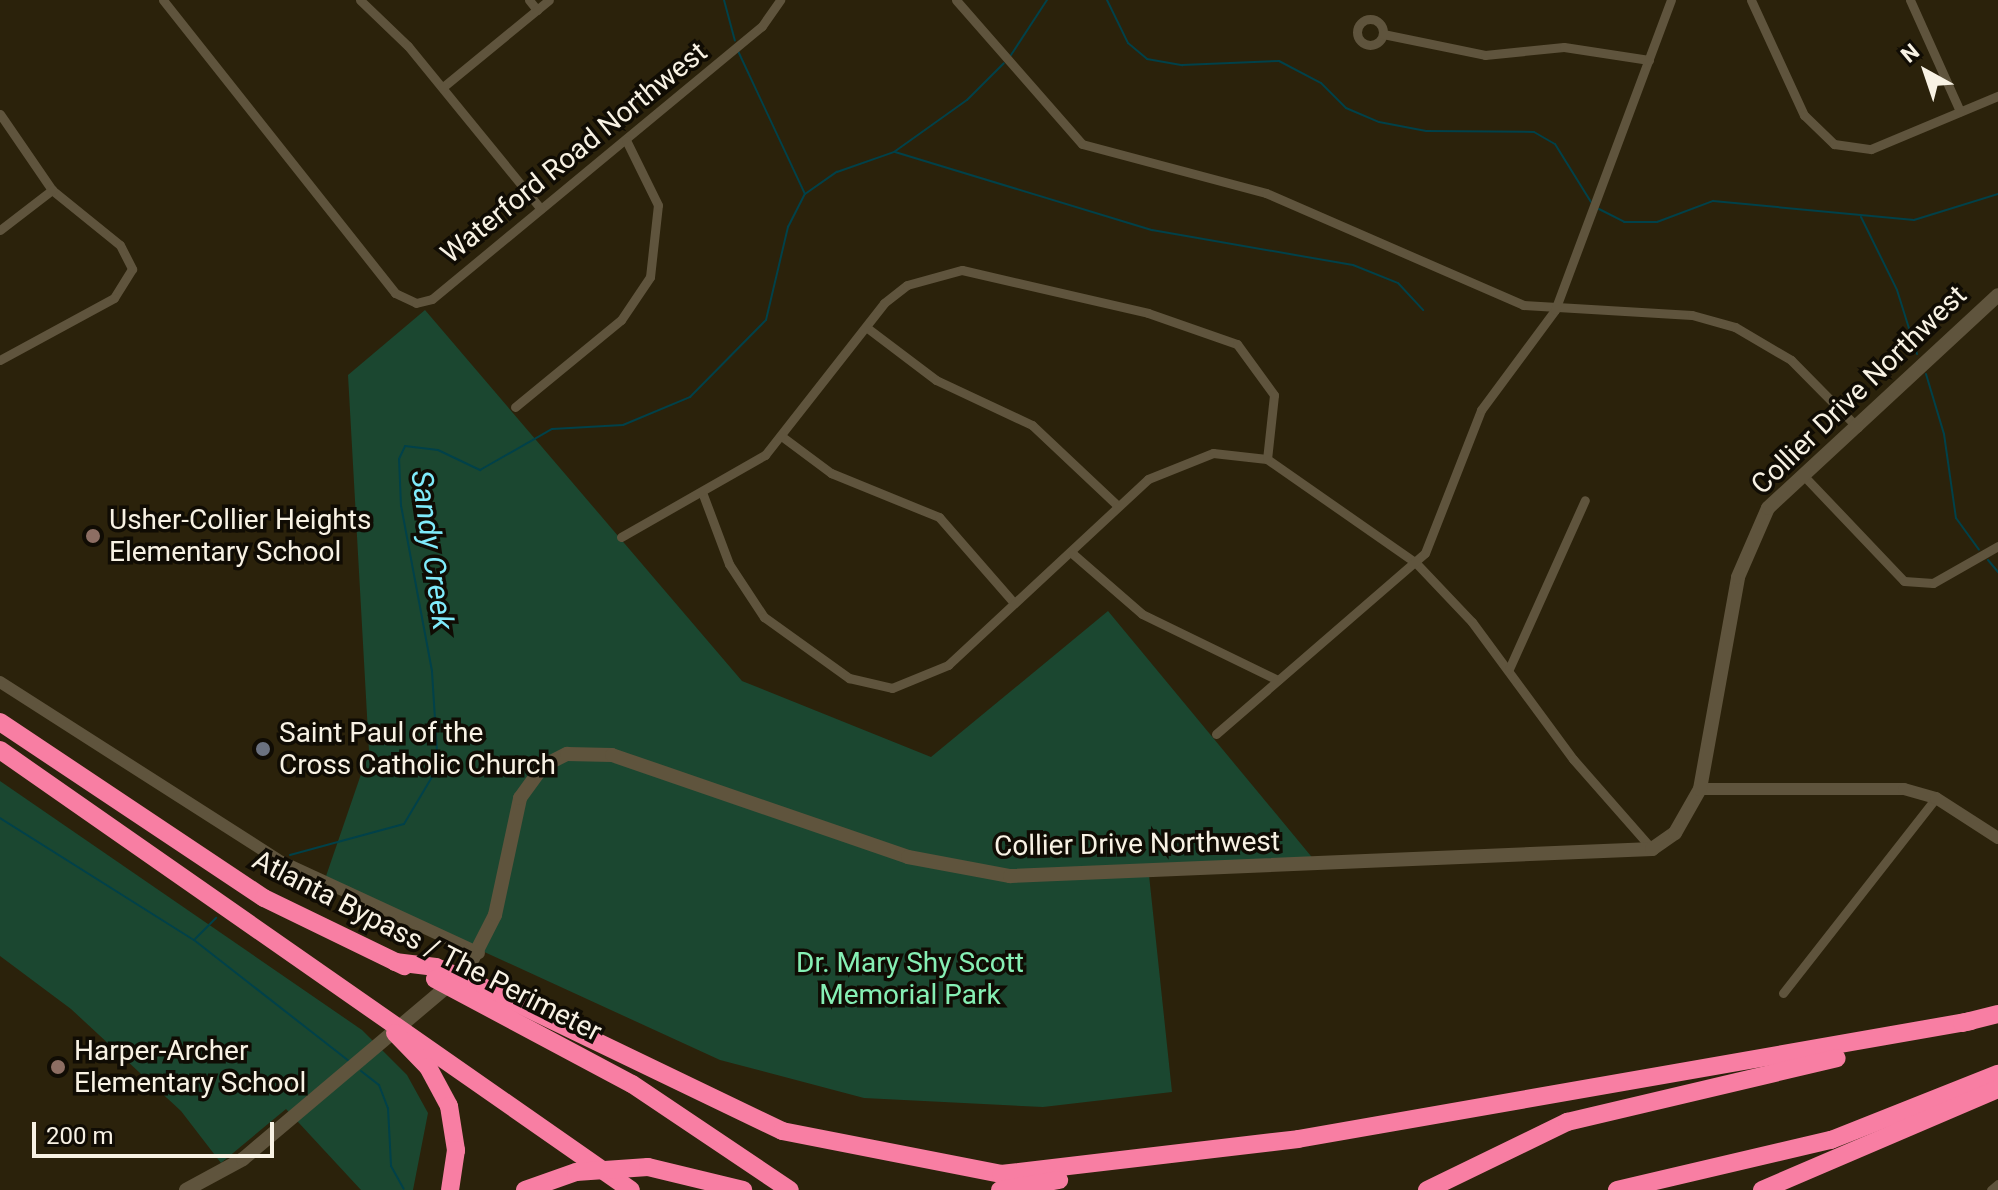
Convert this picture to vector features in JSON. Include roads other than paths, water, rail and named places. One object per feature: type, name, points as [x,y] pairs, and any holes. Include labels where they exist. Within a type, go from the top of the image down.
[{"type":"highway","name":"Atlanta Bypass / The Perimeter","points":[[0,722],[253,891],[395,962],[432,972],[477,992],[632,1084],[790,1190]]},
{"type":"highway","name":"Atlanta Bypass / The Perimeter","points":[[0,750],[376,1010],[415,1042]]},
{"type":"highway","points":[[477,992],[759,1123],[918,1163],[1026,1172],[1298,1139]]},
{"type":"highway","points":[[1427,1190],[1504,1147],[1590,1114],[1998,1014]]},
{"type":"highway","points":[[1000,1190],[1971,1021]]},
{"type":"highway","points":[[415,1042],[435,1076],[452,1117],[450,1190]]},
{"type":"highway","points":[[415,1042],[631,1190]]},
{"type":"highway","points":[[1617,1190],[1817,1144],[1998,1074]]},
{"type":"highway","points":[[1762,1190],[1998,1089]]},
{"type":"highway","points":[[525,1190],[557,1177],[648,1167],[743,1190]]},
{"type":"main road","name":"Collier Drive Northwest","points":[[196,1188],[308,1106],[453,984],[479,953],[495,915],[520,798],[543,766],[580,751],[612,755],[908,857],[990,875],[1652,849],[1675,833],[1700,789],[1744,556],[1768,508],[1858,428],[1998,295]]},
{"type":"street","name":"Waterford Road Northwest","points":[[163,0],[385,281],[408,302],[432,299],[762,26],[780,0]]},
{"type":"street","points":[[360,0],[443,87],[541,209]]},
{"type":"street","points":[[529,0],[537,10]]},
{"type":"street","points":[[443,87],[549,0]]},
{"type":"street","points":[[956,0],[1082,144],[1266,193],[1487,293],[1555,310],[1692,315],[1735,327],[1791,360],[1858,428]]},
{"type":"street","points":[[1216,734],[1416,563],[1481,410],[1555,310],[1671,0]]},
{"type":"street","points":[[1751,0],[1804,115],[1834,144],[1871,149],[1998,96]]},
{"type":"street","points":[[1910,0],[1960,111]]},
{"type":"street","points":[[1383,34],[1485,55],[1564,47],[1649,60]]},
{"type":"street","points":[[0,114],[52,190],[125,251],[130,278],[114,298],[0,360]]},
{"type":"street","points":[[515,407],[621,320],[650,277],[658,205],[626,140]]},
{"type":"street","points":[[0,230],[52,190]]},
{"type":"street","points":[[621,537],[702,492],[784,438],[866,327],[907,285],[962,270],[1188,324],[1237,344],[1266,374],[1277,417],[1267,459]]},
{"type":"street","points":[[866,327],[936,380],[1032,425],[1117,505]]},
{"type":"street","points":[[784,438],[831,473],[939,517],[1014,603]]},
{"type":"street","points":[[702,492],[729,564],[764,617],[808,655],[866,684],[908,686],[934,675],[1073,554],[1117,505],[1148,479],[1195,457],[1231,452],[1267,459],[1416,563],[1509,669],[1573,759],[1652,849]]},
{"type":"street","points":[[1803,475],[1904,581],[1933,583],[1998,546]]},
{"type":"street","points":[[1509,669],[1585,500]]},
{"type":"street","points":[[1073,554],[1142,614],[1278,680]]},
{"type":"street","points":[[0,682],[282,862],[479,953]]},
{"type":"street","points":[[1700,789],[1879,786],[1936,798],[1998,838]]},
{"type":"street","points":[[1783,993],[1936,798]]},
{"type":"street","points":[[1991,1190],[1998,1184]]},
{"type":"waterway","points":[[724,0],[735,41]]},
{"type":"waterway","name":"Sandy Creek","points":[[1011,55],[1047,0]]},
{"type":"waterway","name":"Sandy Creek","points":[[1107,0],[1128,43],[1147,59],[1182,65],[1279,61],[1321,83],[1346,108],[1379,122],[1426,131],[1534,132],[1555,144],[1591,202]]},
{"type":"waterway","points":[[738,51],[805,194]]},
{"type":"waterway","name":"Sandy Creek","points":[[290,855],[404,824],[438,767],[432,671],[401,506],[399,459],[405,446],[438,450],[480,470],[552,429],[623,425],[690,397],[766,320],[788,227],[805,194],[837,172],[894,152],[967,100],[1004,63]]},
{"type":"waterway","points":[[895,152],[1152,230],[1353,265],[1398,283],[1423,310]]},
{"type":"waterway","name":"Sandy Creek","points":[[1599,209],[1624,222],[1657,222],[1713,201],[1914,220],[1998,194]]},
{"type":"waterway","name":"Sandy Creek","points":[[1861,217],[1897,290],[1917,354]]},
{"type":"waterway","name":"Sandy Creek","points":[[1926,374],[1944,434],[1956,518],[1979,550]]},
{"type":"waterway","name":"Sandy Creek","points":[[1988,560],[1998,572]]},
{"type":"waterway","name":"Sandy Creek","points":[[0,818],[194,940],[349,1061]]},
{"type":"waterway","name":"Sandy Creek","points":[[195,939],[216,918]]},
{"type":"waterway","points":[[361,1071],[379,1085],[388,1108],[391,1166],[404,1189]]},
{"type":"place","name":"Usher-Collier Heights Elementary School","points":[[93,536]]},
{"type":"place","name":"Saint Paul of the Cross Catholic Church","points":[[263,749]]},
{"type":"place","name":"Harper-Archer Elementary School","points":[[58,1067]]},
{"type":"park label","name":"Dr. Mary Shy Scott Memorial Park","points":[[910,979]]}]
